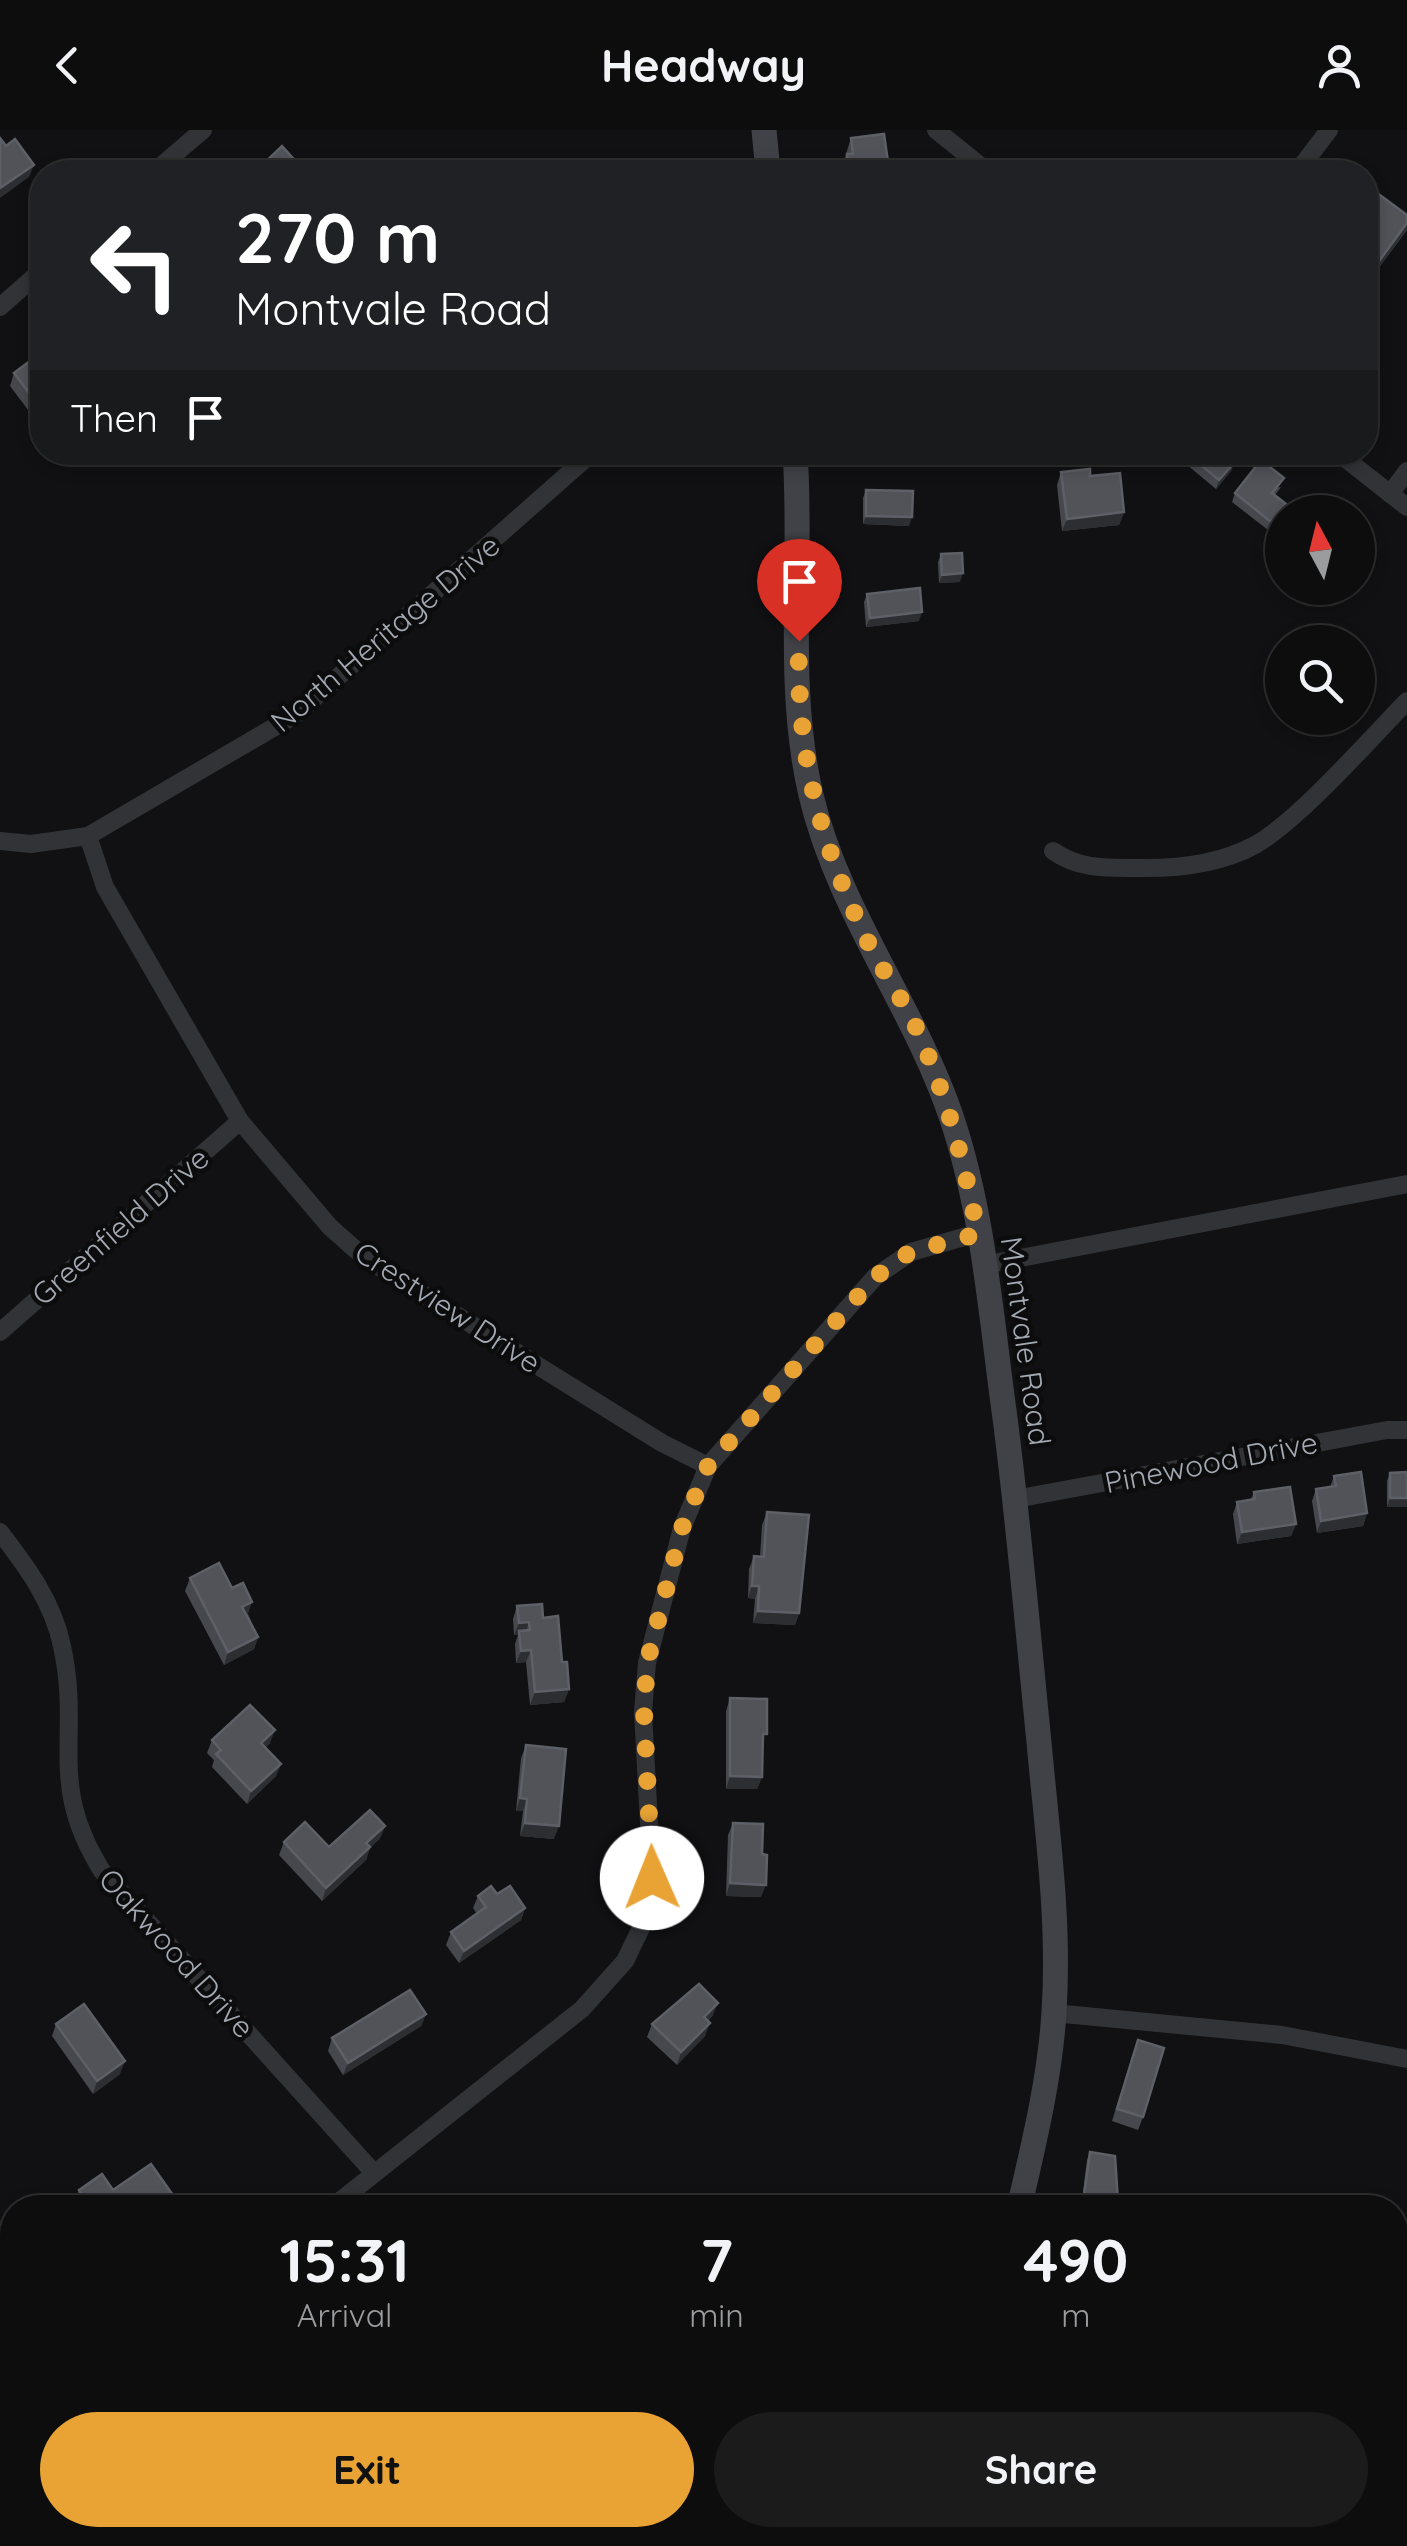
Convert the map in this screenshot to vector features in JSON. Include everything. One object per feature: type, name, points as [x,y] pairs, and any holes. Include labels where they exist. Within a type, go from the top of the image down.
[{"type":"main road","points":[[764,130],[767,160]]},
{"type":"main road","name":"Montvale Road","points":[[796,465],[800,530],[798,701],[810,790],[831,863],[926,1051],[952,1120],[984,1264],[1016,1498],[1054,1891],[1054,2012],[1045,2088],[1022,2195]]},
{"type":"street","points":[[168,160],[203,130]]},
{"type":"street","points":[[936,130],[973,160]]},
{"type":"street","points":[[1306,160],[1328,130]]},
{"type":"street","points":[[0,307],[30,281]]},
{"type":"street","name":"North Heritage Drive","points":[[0,841],[31,844],[88,836],[295,715],[580,465]]},
{"type":"street","points":[[1354,465],[1407,507]]},
{"type":"street","points":[[1390,494],[1407,471]]},
{"type":"street","points":[[1053,851],[1068,862],[1096,868],[1166,868],[1215,861],[1256,844],[1407,701]]},
{"type":"street","name":"Crestview Drive","points":[[88,836],[106,887],[240,1121],[330,1226],[365,1258],[662,1443],[708,1466]]},
{"type":"street","name":"Greenfield Drive","points":[[0,1332],[240,1121]]},
{"type":"street","points":[[984,1264],[1407,1184]]},
{"type":"street","points":[[348,2195],[582,2009],[625,1961],[637,1936],[652,1878],[644,1712],[647,1663],[682,1528],[708,1466],[875,1277],[910,1252],[978,1234]]},
{"type":"street","name":"Pinewood Drive","points":[[1016,1498],[1387,1430],[1407,1430]]},
{"type":"street","name":"Oakwood Drive","points":[[0,1532],[53,1612],[63,1648],[69,1700],[68,1787],[84,1842],[102,1871],[374,2173]]},
{"type":"street","points":[[1054,2012],[1282,2034],[1407,2059]]},
{"type":"building","points":[[884,134],[888,160],[848,160],[847,154],[853,154],[851,138]]},
{"type":"building","points":[[0,138],[6,146],[15,139],[30,160],[30,168],[0,188]]},
{"type":"building","points":[[282,146],[295,160],[267,160]]},
{"type":"building","points":[[1378,194],[1407,215],[1407,223],[1378,263]]},
{"type":"building","points":[[30,361],[30,394],[14,373]]},
{"type":"building","points":[[1201,465],[1232,465],[1219,480]]},
{"type":"building","points":[[1257,465],[1267,465],[1284,478],[1272,493],[1275,495],[1265,495],[1265,517],[1235,493]]},
{"type":"building","points":[[1090,469],[1090,476],[1120,473],[1124,512],[1067,519],[1061,472]]},
{"type":"building","points":[[866,490],[913,491],[912,517],[866,516]]},
{"type":"building","points":[[962,553],[963,573],[942,575],[941,554]]},
{"type":"building","points":[[920,588],[922,612],[870,618],[867,594]]},
{"type":"building","points":[[1361,1472],[1367,1513],[1321,1521],[1316,1489],[1336,1486],[1334,1476]]},
{"type":"building","points":[[1407,1472],[1407,1498],[1390,1498],[1390,1473]]},
{"type":"building","points":[[1290,1487],[1296,1524],[1242,1532],[1237,1502],[1255,1499],[1254,1492]]},
{"type":"building","points":[[767,1512],[809,1515],[799,1613],[758,1611],[759,1586],[752,1586],[754,1556],[764,1557]]},
{"type":"building","points":[[219,1563],[232,1588],[243,1583],[252,1602],[242,1607],[258,1637],[228,1652],[190,1578]]},
{"type":"building","points":[[542,1604],[543,1618],[558,1616],[569,1689],[535,1692],[531,1650],[521,1651],[519,1631],[530,1630],[529,1622],[519,1623],[517,1606]]},
{"type":"building","points":[[730,1698],[767,1699],[762,1777],[730,1776]]},
{"type":"building","points":[[250,1705],[275,1730],[261,1743],[281,1764],[251,1791],[216,1754],[221,1750],[212,1740]]},
{"type":"building","points":[[526,1745],[566,1749],[559,1826],[525,1823],[527,1799],[520,1798]]},
{"type":"building","points":[[370,1810],[385,1826],[366,1843],[370,1847],[326,1888],[284,1842],[305,1822],[329,1847]]},
{"type":"building","points":[[733,1823],[763,1824],[766,1885],[730,1883]]},
{"type":"building","points":[[491,1886],[497,1894],[510,1886],[525,1908],[464,1951],[451,1932],[486,1907],[478,1896]]},
{"type":"building","points":[[699,1984],[718,2003],[704,2017],[710,2023],[681,2052],[652,2024]]},
{"type":"building","points":[[410,1990],[426,2014],[348,2063],[332,2038]]},
{"type":"building","points":[[84,2004],[125,2061],[97,2081],[56,2024]]},
{"type":"building","points":[[1138,2040],[1164,2048],[1143,2117],[1117,2109]]},
{"type":"building","points":[[1090,2152],[1115,2156],[1118,2195],[1084,2195]]},
{"type":"building","points":[[151,2164],[173,2195],[82,2195],[79,2190],[102,2174],[113,2190]]},
{"type":"route","points":[[652,1878],[644,1712],[647,1663],[682,1528],[708,1466],[875,1277],[910,1252],[978,1234],[952,1120],[920,1033],[870,946],[820,830],[810,790],[798,701],[799,641]]}]
